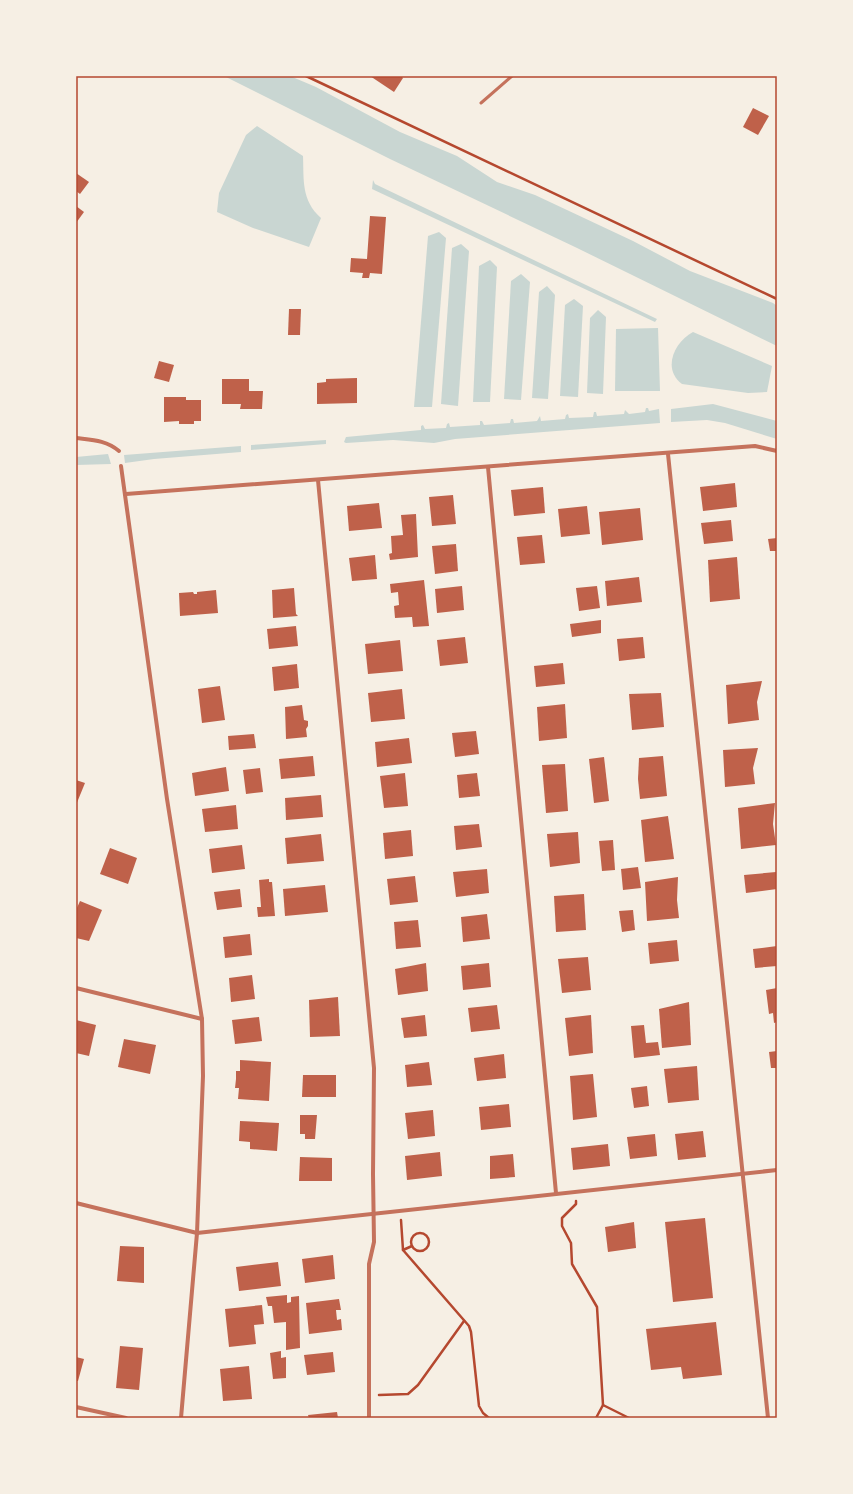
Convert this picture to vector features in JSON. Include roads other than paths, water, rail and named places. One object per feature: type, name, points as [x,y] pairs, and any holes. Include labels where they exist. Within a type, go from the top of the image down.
[{"type":"street","points":[[76,438],[96,440],[112,445],[119,451]]},
{"type":"street","points":[[126,494],[668,454],[755,446],[777,451]]},
{"type":"street","points":[[668,454],[768,1418]]},
{"type":"street","points":[[121,466],[167,799],[202,1019],[203,1076],[197,1233],[181,1418]]},
{"type":"street","points":[[488,467],[556,1193]]},
{"type":"street","points":[[318,480],[374,1068],[374,1242],[369,1264],[369,1418]]},
{"type":"street","points":[[76,988],[202,1019]]},
{"type":"street","points":[[76,1203],[197,1233],[777,1170]]},
{"type":"street","points":[[76,1407],[126,1418]]},
{"type":"lane","points":[[481,103],[512,76]]}]
